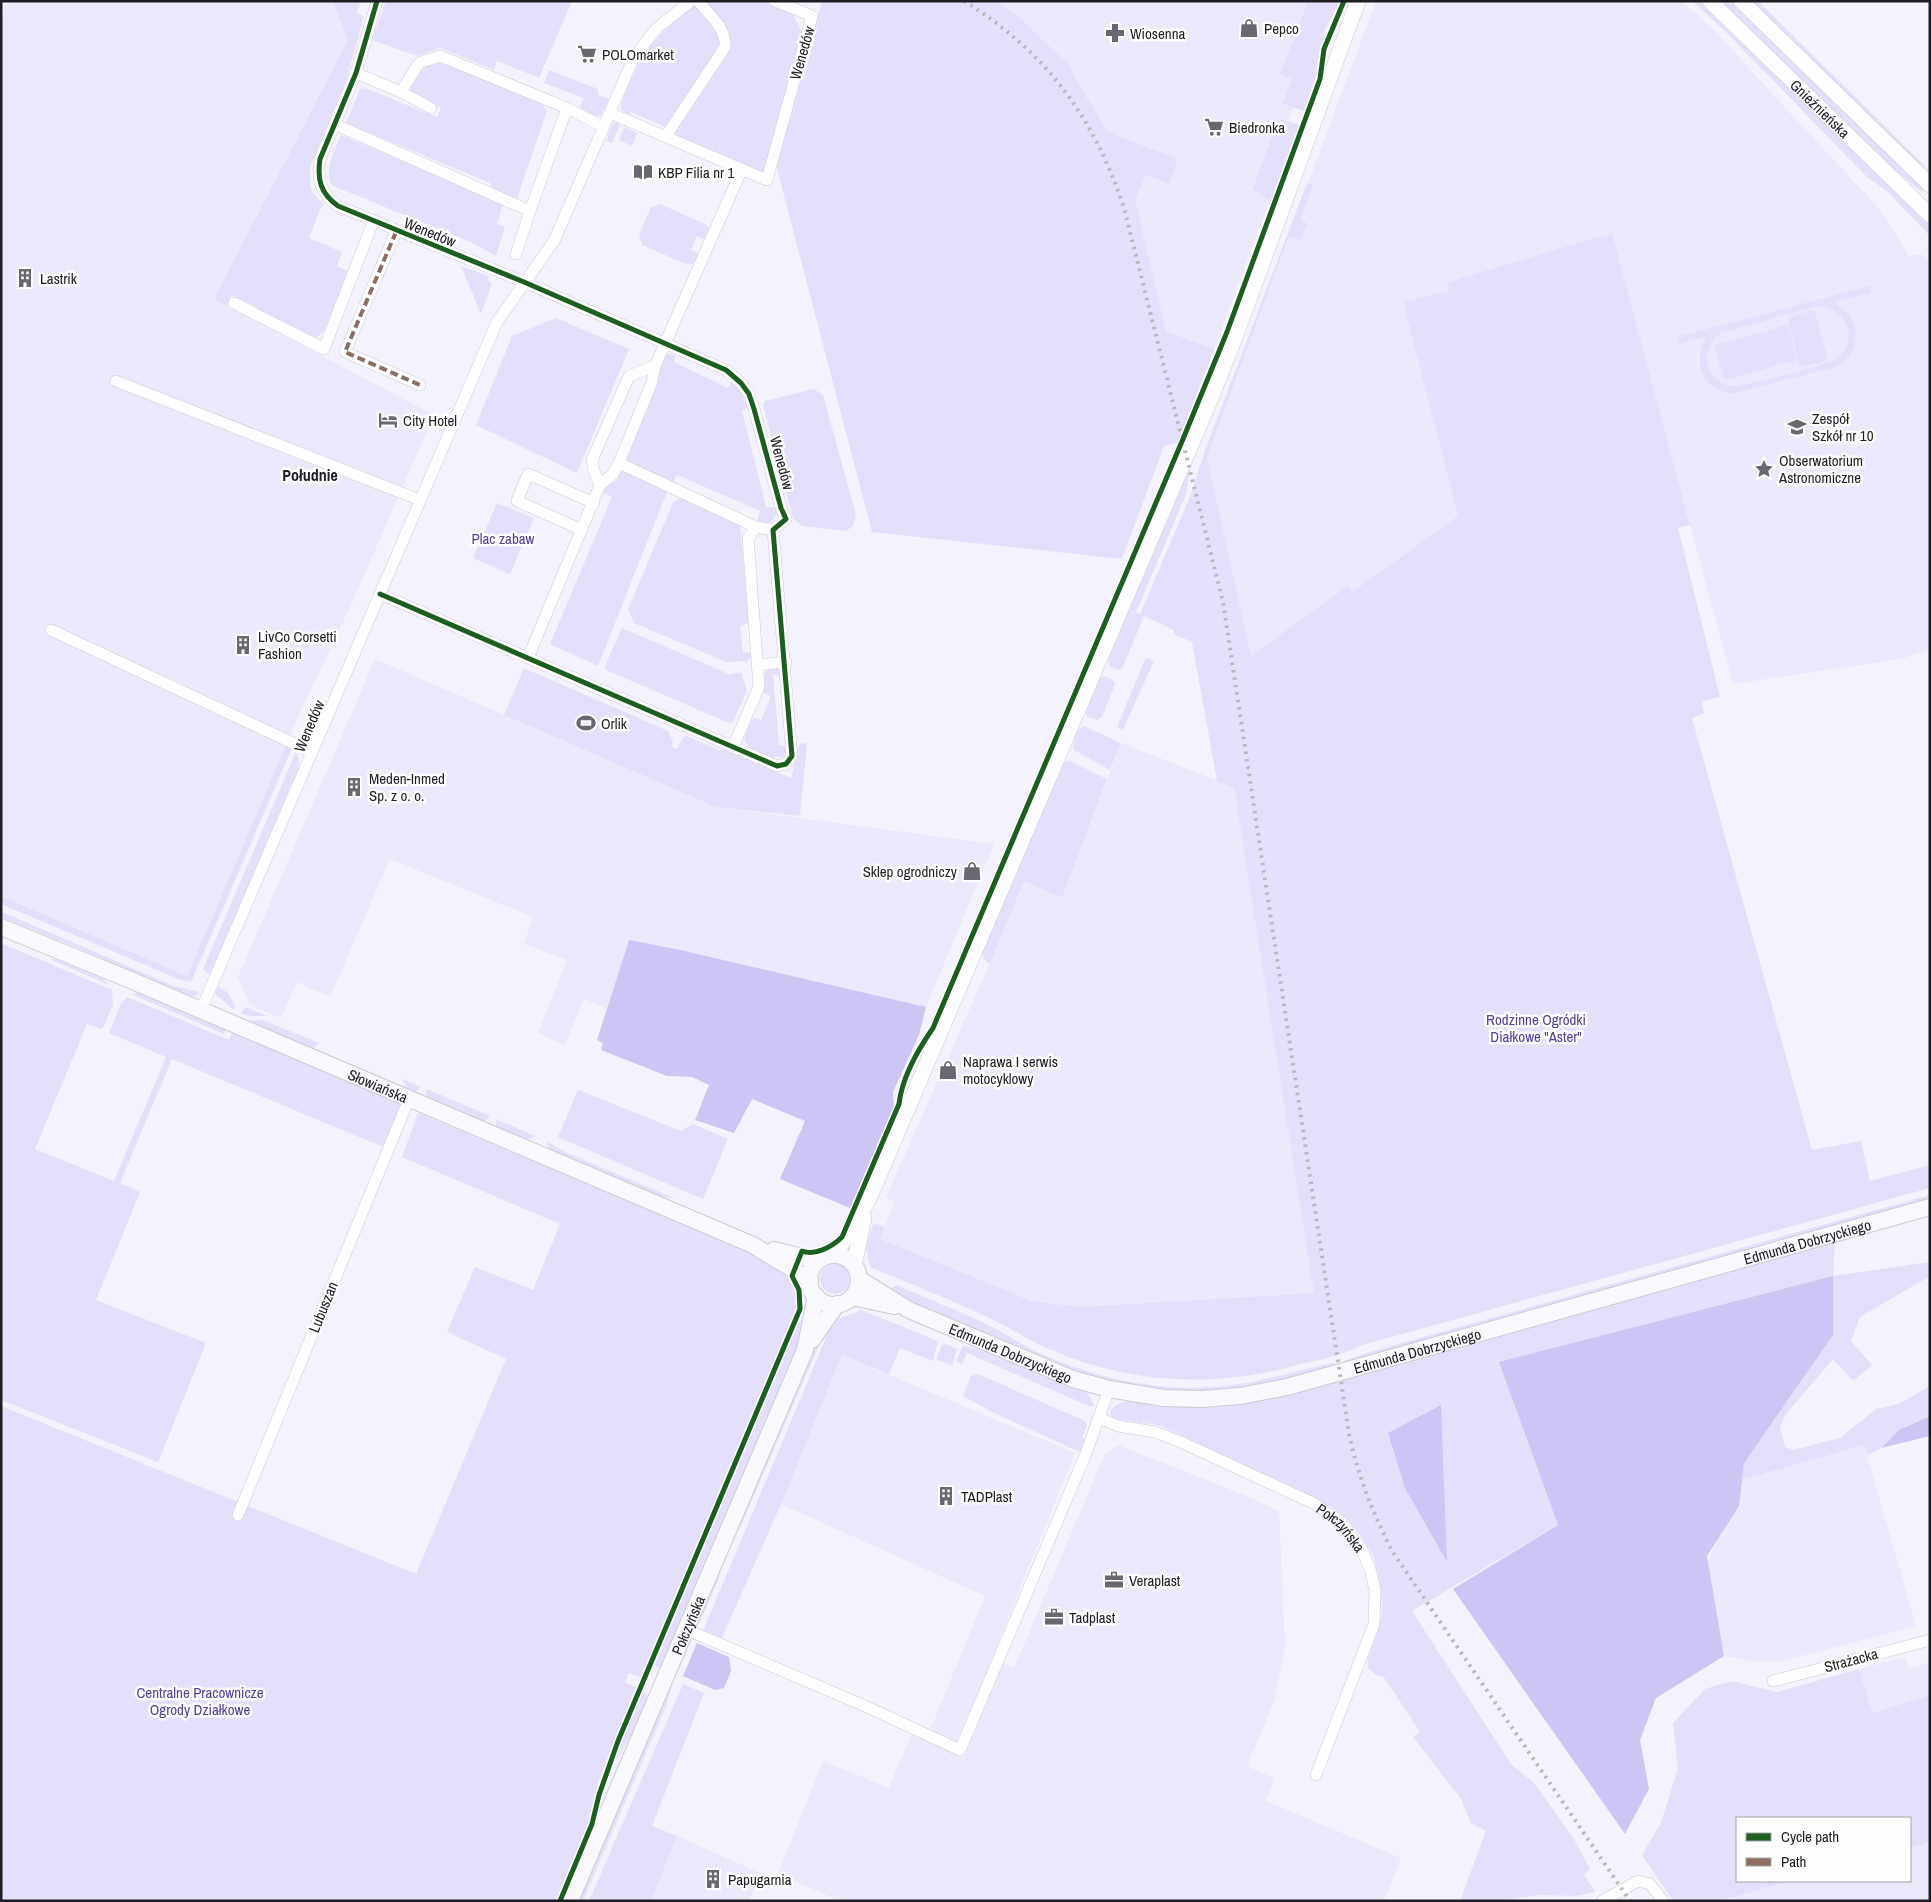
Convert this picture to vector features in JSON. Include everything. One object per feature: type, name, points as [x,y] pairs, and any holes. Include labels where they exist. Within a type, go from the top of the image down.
[{"type":"main road","name":"Słowiańska","points":[[1,927],[753,1245],[810,1280]]},
{"type":"main road","name":"Edmunda Dobrzyckiego","points":[[852,1297],[906,1309],[1073,1379],[1109,1389],[1146,1396],[1182,1399],[1220,1398],[1271,1390],[1930,1207]]},
{"type":"main road","name":"Słowiańska","points":[[753,1245],[818,1261]]},
{"type":"main road","points":[[835,1255],[845,1258],[856,1272],[858,1288],[852,1297],[837,1304],[824,1302],[816,1296],[810,1280],[811,1271],[818,1261],[835,1255]]},
{"type":"main road","name":"Edmunda Dobrzyckiego","points":[[856,1272],[906,1309]]},
{"type":"main road","name":"Połczyńska","points":[[805,1350],[816,1296]]},
{"type":"main road","name":"Połczyńska","points":[[570,1901],[805,1350],[837,1304]]},
{"type":"street","name":"Wenedów","points":[[377,1],[356,73],[320,158],[318,173],[321,188],[328,199],[338,206],[396,232],[524,282],[726,370],[741,382],[749,394],[780,508],[786,519],[773,530]]},
{"type":"street","name":"Wenedów","points":[[201,1010],[497,322],[554,241],[634,57],[657,28],[691,1]]},
{"type":"street","points":[[666,136],[725,47],[726,39],[722,31],[698,1]]},
{"type":"street","name":"Wenedów","points":[[610,113],[767,180],[812,16],[776,1]]},
{"type":"street","points":[[835,1255],[869,1199],[1223,370],[1358,1]]},
{"type":"street","name":"Gnieźnieńska","points":[[1710,1],[1930,215]]},
{"type":"street","name":"Gnieźnieńska","points":[[1742,1],[1930,185]]},
{"type":"street","points":[[401,92],[419,63],[440,56],[567,108],[604,127]]},
{"type":"street","points":[[356,73],[401,92],[407,97],[431,108]]},
{"type":"street","points":[[516,254],[567,108]]},
{"type":"street","points":[[334,124],[530,211]]},
{"type":"street","points":[[528,658],[600,485],[613,474],[619,463],[652,382],[655,366],[742,169]]},
{"type":"street","points":[[234,303],[324,349],[373,222]]},
{"type":"street","points":[[396,232],[345,352],[420,385]]},
{"type":"street","points":[[600,485],[592,460],[628,376],[655,366]]},
{"type":"street","points":[[116,382],[420,500]]},
{"type":"street","points":[[380,594],[778,766],[786,764],[792,756],[786,662],[773,530],[756,527],[619,463]]},
{"type":"street","points":[[582,530],[516,501],[528,474],[594,503]]},
{"type":"street","points":[[733,747],[760,687],[748,538],[756,527]]},
{"type":"street","name":"Wenedów","points":[[51,630],[312,752]]},
{"type":"street","points":[[758,665],[786,662]]},
{"type":"street","name":"Lubuszan","points":[[238,1515],[408,1099]]},
{"type":"street","points":[[856,1272],[869,1199]]},
{"type":"street","points":[[685,1629],[865,1706],[960,1750],[1043,1557],[1109,1389]]},
{"type":"street","name":"Połczyńska","points":[[1099,1418],[1118,1426],[1155,1432],[1184,1443],[1313,1503],[1341,1522],[1362,1550],[1370,1569],[1375,1590],[1374,1624],[1316,1775]]},
{"type":"street","name":"Strażacka","points":[[1773,1681],[1930,1640]]},
{"type":"street","points":[[1602,1901],[1638,1881],[1650,1884],[1663,1901]]},
{"type":"shaded area","points":[[10,1],[333,1],[348,38],[214,299],[434,415],[352,603],[297,719],[187,976],[1,896],[1,11]]},
{"type":"shaded area","points":[[994,1],[1308,1],[1283,67],[1305,75],[1264,189],[1273,192],[1214,349],[1166,331],[1135,199],[1146,175],[1178,159],[1108,132],[1079,85],[1070,66]]},
{"type":"shaded area","points":[[1376,1],[1680,1],[1708,24],[1882,212],[1909,256],[1921,254],[1930,262],[1930,649],[1901,659],[1733,684],[1612,234],[1448,282],[1449,290],[1403,302],[1458,516],[1352,592],[1347,585],[1251,656],[1207,457],[1289,236],[1301,240],[1307,223],[1295,219]]},
{"type":"shaded area","points":[[375,659],[716,807],[994,844],[926,1007],[676,949],[629,940],[607,1008],[584,999],[565,1045],[538,1033],[567,960],[524,944],[533,917],[390,859],[330,997],[297,982],[281,1018],[250,1005],[238,977]]},
{"type":"shaded area","points":[[1121,743],[1234,787],[1315,1293],[1080,1307],[1032,1301],[880,1239],[895,1202],[886,1197],[995,952],[1024,881],[1062,898]]},
{"type":"shaded area","points":[[629,940],[676,949],[926,1007],[919,1035],[893,1092],[894,1108],[850,1208],[780,1179],[805,1121],[752,1099],[734,1133],[695,1120],[709,1085],[692,1077],[667,1076],[601,1050],[603,1043],[597,1040]]},
{"type":"shaded area","points":[[1833,1276],[1833,1335],[1744,1463],[1739,1506],[1707,1556],[1724,1656],[1656,1698],[1640,1740],[1649,1789],[1625,1834],[1453,1589],[1558,1525],[1499,1362]]},
{"type":"shaded area","points":[[842,1355],[1075,1453],[992,1658],[1014,1668],[1105,1454],[1118,1445],[1244,1495],[1279,1511],[1285,1648],[1275,1699],[1247,1766],[1275,1779],[1266,1801],[1401,1858],[1384,1901],[840,1901],[778,1874],[823,1761],[889,1788],[912,1733],[926,1740],[985,1596],[781,1504]]},
{"type":"shaded area","points":[[1441,1405],[1447,1562],[1405,1488],[1388,1433]]},
{"type":"shaded area","points":[[1930,1416],[1930,1436],[1881,1448],[1899,1430]]},
{"type":"shaded area","points":[[1864,1445],[1916,1626],[1783,1661],[1755,1662],[1724,1656],[1695,1644],[1705,1568],[1742,1480]]},
{"type":"shaded area","points":[[697,1643],[729,1657],[731,1671],[724,1688],[715,1690],[683,1676]]},
{"type":"shaded area","points":[[1905,1657],[1909,1668],[1930,1662],[1930,1695],[1871,1713],[1859,1669]]},
{"type":"shaded area","points":[[677,1836],[760,1873],[749,1901],[651,1901]]},
{"type":"shaded area","points":[[1930,1842],[1930,1901],[1720,1901],[1787,1882],[1911,1882],[1911,1848]]},
{"type":"green space","points":[[333,1],[361,1],[357,13],[364,16],[346,81],[310,167],[310,185],[313,193],[325,206],[322,205],[309,238],[342,252],[337,266],[348,271],[324,331],[316,338],[232,295],[226,306],[214,299],[348,39]]},
{"type":"green space","points":[[386,1],[572,1],[539,78],[497,61],[494,70],[440,48],[417,56],[372,40]]},
{"type":"green space","points":[[700,1],[763,1],[792,13],[802,32],[764,172],[677,137],[675,131],[631,112],[628,115],[621,109],[623,98],[649,48],[675,21]]},
{"type":"green space","points":[[822,1],[994,1],[1016,15],[1070,66],[1079,85],[1108,132],[1178,159],[1169,184],[1146,175],[1135,199],[1166,331],[1214,349],[1179,442],[1164,446],[1122,559],[872,532],[776,165]]},
{"type":"green space","points":[[1308,1],[1340,1],[1323,33],[1326,35],[1319,53],[1317,74],[1304,111],[1283,104],[1292,79],[1280,74]]},
{"type":"green space","points":[[1692,1],[1701,1],[1930,224],[1930,236],[1887,191],[1867,177],[1725,31]]},
{"type":"green space","points":[[1719,1],[1732,1],[1925,189],[1922,192],[1890,166]]},
{"type":"green space","points":[[1750,1],[1758,1],[1930,171],[1910,157]]},
{"type":"green space","points":[[435,61],[539,101],[547,111],[516,201],[494,191],[490,183],[346,123],[360,89],[365,88],[437,117],[441,108],[412,96],[411,90],[411,84],[417,75]]},
{"type":"green space","points":[[549,70],[598,89],[598,95],[609,99],[601,115],[594,116],[579,109],[584,98],[544,83]]},
{"type":"green space","points":[[1283,119],[1299,125],[1272,201],[1270,201],[1253,189],[1277,122]]},
{"type":"green space","points":[[617,122],[620,125],[612,143],[606,141],[612,125]]},
{"type":"green space","points":[[624,127],[637,133],[632,146],[619,140]]},
{"type":"green space","points":[[341,135],[503,204],[497,224],[505,227],[496,256],[473,243],[331,185],[329,178],[330,166]]},
{"type":"green space","name":"Rodzinne Ogródki Diałkowe \"Aster\"","points":[[1307,183],[1313,185],[1300,220],[1307,223],[1301,240],[1289,236],[1207,457],[1251,656],[1348,585],[1352,592],[1458,516],[1403,302],[1449,290],[1448,282],[1612,233],[1690,525],[1678,528],[1720,697],[1702,701],[1704,713],[1692,718],[1812,1150],[1861,1141],[1870,1181],[1930,1165],[1930,1188],[1359,1346],[1334,1356],[1260,1374],[1229,1378],[1168,1379],[1108,1369],[1049,1349],[971,1309],[870,1267],[866,1246],[873,1223],[885,1227],[880,1239],[1032,1301],[1080,1307],[1314,1293],[1234,787],[1217,781],[1192,642],[1174,634],[1174,630],[1144,616],[1123,667],[1118,670],[1110,667],[1108,658],[1192,461],[1185,497],[1136,612],[1140,614],[1190,497],[1204,453]]},
{"type":"green space","points":[[660,204],[707,225],[710,232],[706,240],[697,236],[691,250],[700,254],[696,263],[688,265],[642,245],[639,235],[651,207]]},
{"type":"green space","points":[[461,266],[489,276],[488,280],[492,284],[481,314]]},
{"type":"green space","points":[[1869,286],[1871,293],[1834,302],[1850,315],[1856,330],[1854,347],[1846,360],[1835,367],[1731,394],[1713,386],[1702,373],[1700,356],[1706,337],[1680,344],[1677,337]],"holes":[[[1818,306],[1838,313],[1846,324],[1848,342],[1838,358],[1804,370],[1739,386],[1722,383],[1710,371],[1707,364],[1709,347],[1721,333]]]},
{"type":"green space","points":[[1814,310],[1828,360],[1800,367],[1787,317]]},
{"type":"green space","points":[[556,318],[629,349],[577,473],[476,425],[512,336]]},
{"type":"green space","points":[[1788,325],[1797,360],[1724,380],[1714,345]]},
{"type":"green space","points":[[666,354],[675,355],[674,362],[728,388],[732,381],[744,394],[749,407],[742,411],[766,507],[776,507],[778,513],[770,523],[757,521],[760,511],[677,475],[673,482],[625,462],[662,359]]},
{"type":"green space","points":[[814,389],[823,395],[856,515],[853,526],[846,531],[802,526],[793,518],[763,405],[765,401]]},
{"type":"green space","points":[[622,467],[669,487],[598,666],[550,644],[612,497],[602,492],[606,486],[616,481]]},
{"type":"green space","points":[[678,499],[683,499],[740,525],[749,622],[740,627],[743,652],[750,653],[751,657],[748,661],[726,662],[634,623],[628,609],[673,503]]},
{"type":"green space","name":"Plac zabaw","points":[[497,503],[534,518],[510,574],[473,558]]},
{"type":"green space","points":[[622,628],[731,675],[732,673],[741,673],[747,690],[733,722],[729,723],[606,670],[605,666]]},
{"type":"green space","points":[[1146,657],[1154,661],[1123,730],[1117,727]]},
{"type":"green space","points":[[524,668],[668,731],[673,742],[671,747],[677,749],[683,737],[687,736],[720,751],[721,748],[791,778],[799,746],[800,744],[807,743],[800,816],[716,807],[504,715]]},
{"type":"green space","points":[[778,668],[780,675],[773,675],[779,745],[787,747],[786,756],[775,757],[756,751],[744,739],[751,721],[755,718],[761,720],[771,697],[764,692],[765,672],[769,669]]},
{"type":"green space","points":[[1103,676],[1113,680],[1115,684],[1102,717],[1097,720],[1088,717],[1085,712],[1099,679]]},
{"type":"green space","points":[[1084,726],[1121,743],[1110,770],[1074,750],[1075,736],[1078,730]]},
{"type":"green space","points":[[286,745],[292,748],[191,982],[178,979],[1,904],[1,896],[187,976]]},
{"type":"green space","points":[[296,752],[299,760],[298,769],[210,975],[203,969]]},
{"type":"green space","points":[[1068,760],[1107,779],[1062,898],[1024,881],[990,964],[983,959],[983,950],[1063,764]]},
{"type":"green space","points":[[2,912],[174,986],[200,992],[195,996],[185,996],[78,948],[1,917]]},
{"type":"green space","points":[[1,943],[112,990],[113,1005],[103,1028],[87,1024],[35,1149],[114,1181],[166,1057],[109,1033],[121,1004],[127,997],[229,1040],[233,1031],[401,1105],[383,1147],[172,1059],[120,1183],[140,1192],[96,1300],[206,1343],[158,1462],[1,1400]]},
{"type":"green space","points":[[49,959],[55,959],[103,979],[109,985]]},
{"type":"green space","points":[[218,986],[228,993],[235,1006],[234,1010],[215,994]]},
{"type":"green space","points":[[144,993],[226,1028],[224,1034],[131,994]]},
{"type":"green space","points":[[245,1007],[267,1016],[250,1016],[241,1013]]},
{"type":"green space","points":[[239,1017],[250,1021],[263,1020],[319,1043],[313,1049],[238,1019]]},
{"type":"green space","points":[[402,1079],[420,1087],[418,1090],[408,1091]]},
{"type":"green space","points":[[427,1089],[490,1116],[485,1121],[480,1122],[429,1100],[426,1094]]},
{"type":"green space","points":[[578,1090],[681,1131],[693,1124],[728,1139],[703,1199],[558,1137]]},
{"type":"green space","name":"Centralne Pracownicze Ogrody Działkowe","points":[[418,1113],[779,1263],[797,1290],[799,1305],[641,1677],[629,1673],[625,1683],[636,1687],[598,1783],[586,1830],[556,1901],[1,1901],[1,1406],[416,1574],[506,1359],[447,1332],[475,1267],[533,1290],[560,1224],[402,1157]]},
{"type":"green space","points":[[496,1119],[535,1136],[526,1141],[496,1127]]},
{"type":"green space","points":[[547,1141],[565,1152],[676,1199],[650,1194],[548,1150]]},
{"type":"green space","points":[[1930,1195],[1930,1201],[1342,1365],[1341,1362],[1363,1354]]},
{"type":"green space","points":[[1835,1241],[1833,1276],[1930,1262],[1930,1276],[1860,1317],[1851,1341],[1872,1365],[1853,1381],[1833,1359],[1786,1414],[1780,1426],[1785,1447],[1793,1450],[1840,1438],[1876,1409],[1899,1404],[1930,1386],[1930,1416],[1899,1430],[1881,1448],[1868,1455],[1864,1445],[1742,1480],[1744,1463],[1500,1362],[1558,1525],[1412,1611],[1511,1764],[1535,1784],[1574,1839],[1590,1869],[1584,1874],[1595,1892],[1575,1896],[1538,1895],[1499,1901],[1460,1901],[1486,1831],[1471,1823],[1461,1799],[1413,1737],[1420,1732],[1383,1676],[1376,1675],[1368,1668],[1368,1659],[1381,1620],[1382,1604],[1373,1555],[1360,1535],[1345,1517],[1332,1507],[1157,1425],[1114,1419],[1110,1414],[1111,1410],[1117,1405],[1134,1400],[1181,1406]]},
{"type":"green space","points":[[835,1264],[846,1268],[850,1279],[846,1290],[835,1294],[824,1290],[820,1279],[824,1268]]},
{"type":"green space","points":[[897,1285],[984,1323],[1055,1360],[1102,1376],[1126,1381],[1151,1385],[1200,1388],[1252,1382],[1335,1363],[1336,1367],[1253,1388],[1176,1392],[1134,1388],[1083,1375],[885,1292]]},
{"type":"green space","points":[[861,1310],[938,1341],[933,1361],[900,1348],[889,1374],[842,1355],[781,1504],[721,1640],[703,1631],[833,1321]]},
{"type":"green space","points":[[799,1321],[807,1322],[802,1339],[662,1669],[653,1665]]},
{"type":"green space","points":[[826,1329],[739,1530],[745,1507],[822,1331]]},
{"type":"green space","points":[[945,1344],[957,1349],[952,1366],[936,1359],[942,1345]]},
{"type":"green space","points":[[963,1346],[991,1352],[1082,1388],[1090,1397],[1094,1406],[1089,1406],[967,1353],[962,1364],[956,1361]]},
{"type":"green space","points":[[978,1374],[1085,1421],[1087,1425],[1082,1438],[1085,1439],[1080,1452],[992,1412],[963,1396],[971,1376]]},
{"type":"green space","points":[[722,1572],[699,1623],[700,1610]]},
{"type":"green space","points":[[1859,1669],[1872,1713],[1930,1695],[1930,1842],[1911,1848],[1911,1817],[1736,1817],[1736,1882],[1787,1882],[1720,1901],[1673,1901],[1642,1855],[1661,1823],[1678,1768],[1673,1723],[1705,1689],[1732,1681],[1777,1692]]},
{"type":"green space","points":[[672,1681],[667,1704],[583,1901],[577,1901]]},
{"type":"green space","points":[[683,1684],[704,1693],[652,1826],[677,1836],[651,1901],[589,1901]]},
{"type":"green space","points":[[642,1690],[649,1697],[642,1715],[617,1760],[615,1759]]},
{"type":"railway","points":[[964,1],[1019,42],[1043,65],[1064,90],[1098,144],[1124,208],[1223,602],[1349,1434],[1372,1508],[1392,1551],[1630,1901]]},
{"type":"marked path","points":[[396,232],[345,352],[420,385]]},
{"type":"cycle path","points":[[377,1],[356,73],[320,159],[319,173],[324,191],[338,206],[524,282],[726,370],[741,383],[749,394],[754,409],[781,508],[786,519],[773,530],[792,756],[786,764],[777,766],[380,594]]},
{"type":"cycle path","points":[[560,1901],[592,1824],[599,1795],[618,1741],[800,1309],[799,1290],[792,1276],[802,1251],[823,1250],[842,1237],[899,1104],[907,1074],[921,1046],[933,1028],[1227,332],[1320,79],[1324,49],[1344,1]]},
{"type":"place","name":"Pepco","points":[[1249,28]]},
{"type":"place","name":"Wiosenna","points":[[1115,33]]},
{"type":"place","name":"POLOmarket","points":[[587,54]]},
{"type":"place","name":"Biedronka","points":[[1214,127]]},
{"type":"place","name":"KBP Filia nr 1","points":[[643,172]]},
{"type":"place","name":"Lastrik","points":[[25,278]]},
{"type":"place","name":"City Hotel","points":[[388,420]]},
{"type":"place","name":"Zespół Szkół nr 10","points":[[1797,427]]},
{"type":"place","name":"Obserwatorium Astronomiczne","points":[[1764,469]]},
{"type":"place","name":"LivCo Corsetti Fashion","points":[[243,645]]},
{"type":"place","name":"Orlik","points":[[586,723]]},
{"type":"place","name":"Meden-Inmed Sp. z o. o.","points":[[354,787]]},
{"type":"place","name":"Sklep ogrodniczy","points":[[972,871]]},
{"type":"place","name":"Naprawa I serwis motocyklowy","points":[[948,1070]]},
{"type":"place","name":"TADPlast","points":[[946,1496]]},
{"type":"place","name":"Veraplast","points":[[1114,1580]]},
{"type":"place","name":"Tadplast","points":[[1054,1617]]},
{"type":"place","name":"Papugarnia","points":[[713,1879]]},
{"type":"district","name":"Południe","points":[[310,475]]}]
